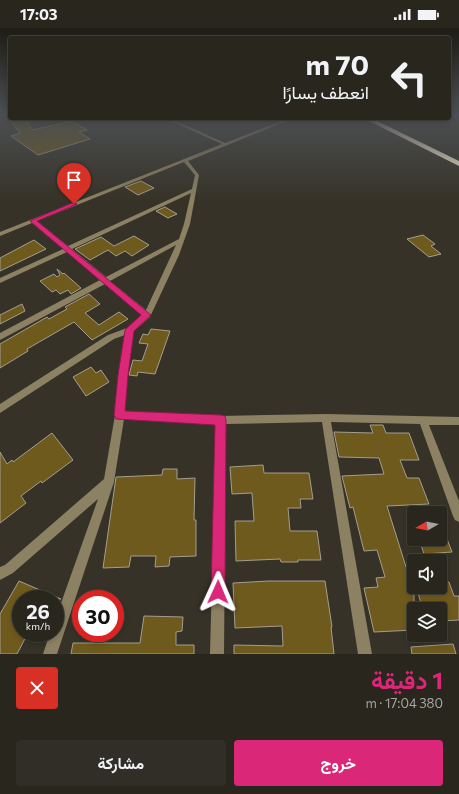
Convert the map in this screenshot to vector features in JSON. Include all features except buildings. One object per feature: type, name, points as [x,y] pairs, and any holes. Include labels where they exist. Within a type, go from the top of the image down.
[{"type":"highway","points":[[417,143],[459,164]]},
{"type":"street","points":[[0,234],[224,144]]},
{"type":"street","points":[[0,409],[106,340],[130,330],[147,315],[160,291],[188,224],[197,175],[185,160]]},
{"type":"street","points":[[0,281],[194,190]]},
{"type":"street","points":[[33,221],[147,315]]},
{"type":"street","points":[[0,336],[181,240]]},
{"type":"street","points":[[50,654],[109,482],[120,415],[123,375],[130,330]]},
{"type":"street","points":[[120,415],[221,420],[326,418],[459,421]]},
{"type":"street","points":[[326,418],[365,654]]},
{"type":"street","points":[[217,654],[221,420]]},
{"type":"street","points":[[423,421],[459,516]]},
{"type":"street","points":[[0,574],[9,569],[109,482]]},
{"type":"route","points":[[74,204],[33,221],[147,315],[130,330],[123,375],[120,415],[221,420],[218,592]]}]
